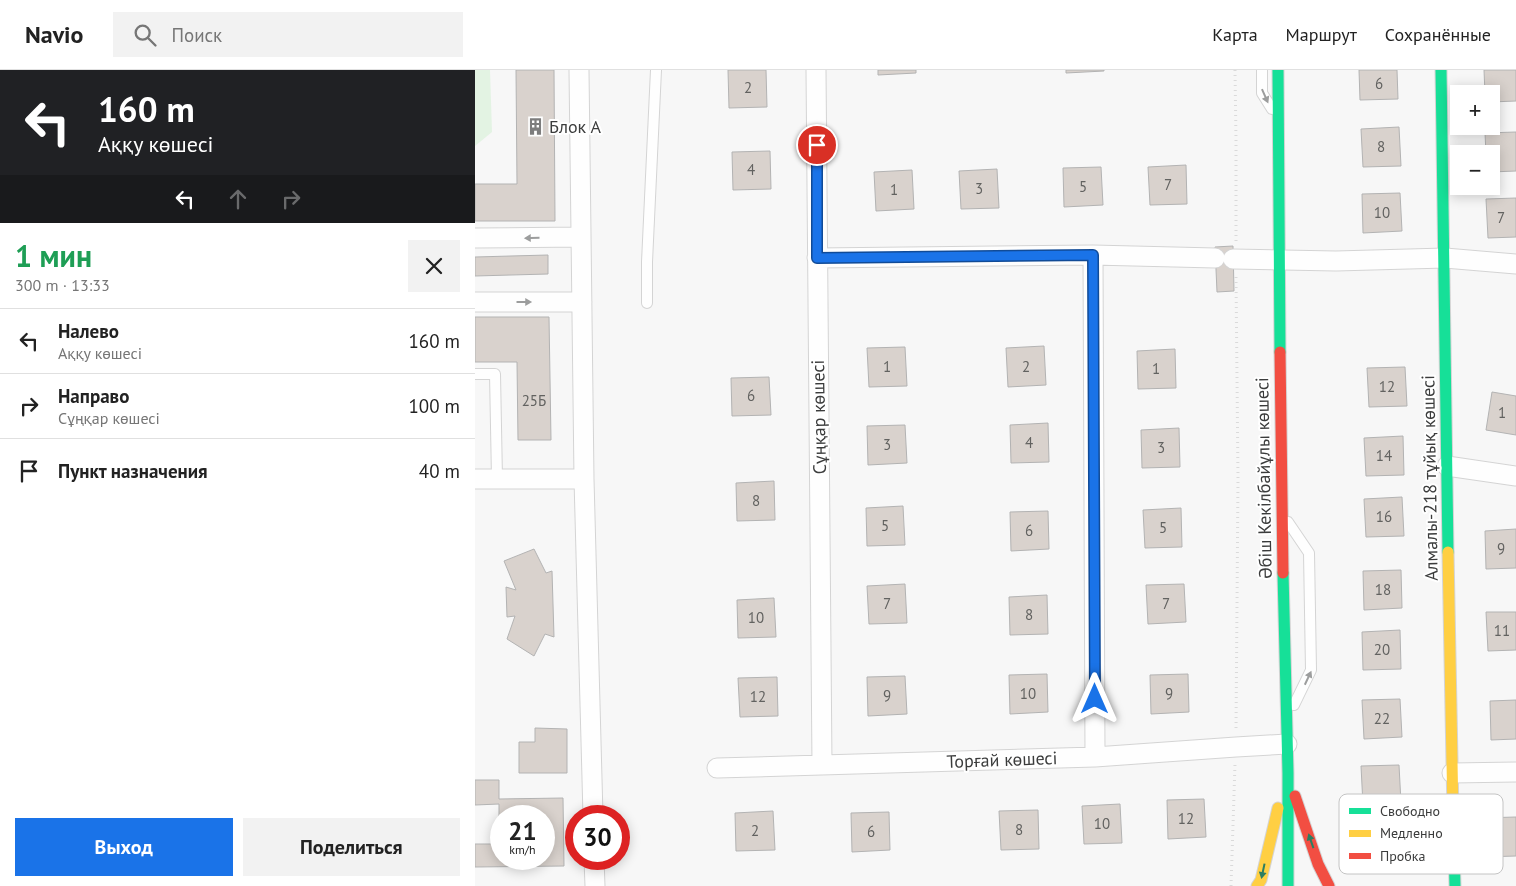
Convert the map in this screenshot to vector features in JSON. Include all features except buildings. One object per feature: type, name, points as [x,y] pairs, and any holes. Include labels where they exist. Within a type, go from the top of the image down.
[{"type":"street","points":[[579,70],[584,480],[593,805]]},
{"type":"street","name":"Сұңқар көшесі","points":[[816,70],[822,765]]},
{"type":"street","name":"Әбіш Кекілбайұлы көшесі","points":[[1278,70],[1281,510],[1288,773],[1288,886]]},
{"type":"street","name":"Алмалы-218 тұйық көшесі","points":[[1441,70],[1453,794]]},
{"type":"street","points":[[475,238],[581,237]]},
{"type":"street","points":[[1093,255],[1095,757]]},
{"type":"street","points":[[817,258],[1093,255],[1336,261],[1445,258],[1516,264]]},
{"type":"street","points":[[475,302],[582,302]]},
{"type":"street","points":[[1447,466],[1516,476]]},
{"type":"street","points":[[475,479],[584,480]]},
{"type":"street","name":"Торғай көшесі","points":[[717,768],[1095,757],[1287,744]]},
{"type":"street","points":[[1452,773],[1516,772]]},
{"type":"street","points":[[1257,886],[1261,880],[1288,773]]},
{"type":"street","points":[[1288,773],[1319,864],[1329,886]]},
{"type":"street","points":[[594,870],[595,886]]},
{"type":"lane","points":[[647,303],[647,262],[656,70]]},
{"type":"lane","points":[[1262,70],[1262,93],[1279,120]]},
{"type":"lane","points":[[475,374],[495,374],[497,479]]},
{"type":"lane","points":[[1281,510],[1309,553],[1311,670],[1286,721]]},
{"type":"path","points":[[1231,886],[1236,747],[1238,478],[1228,258],[1236,140],[1235,70]]},
{"type":"green space","points":[[475,70],[490,70],[492,132],[475,146]]},
{"type":"traffic: fast","points":[[1278,70],[1280,352]]},
{"type":"traffic: fast","points":[[1441,70],[1448,552]]},
{"type":"traffic: fast","points":[[1283,573],[1288,773],[1288,886]]},
{"type":"traffic: fast","points":[[1455,874],[1455,886]]},
{"type":"traffic: slow","points":[[1448,552],[1453,794]]},
{"type":"traffic: slow","points":[[1257,886],[1261,880],[1278,808]]},
{"type":"traffic: jam","points":[[1280,352],[1283,573]]},
{"type":"traffic: jam","points":[[1295,796],[1318,864],[1329,886]]},
{"type":"place","name":"Блок А","points":[[535,127]]},
{"type":"route","points":[[817,145],[817,258],[1093,255],[1095,699]]}]
